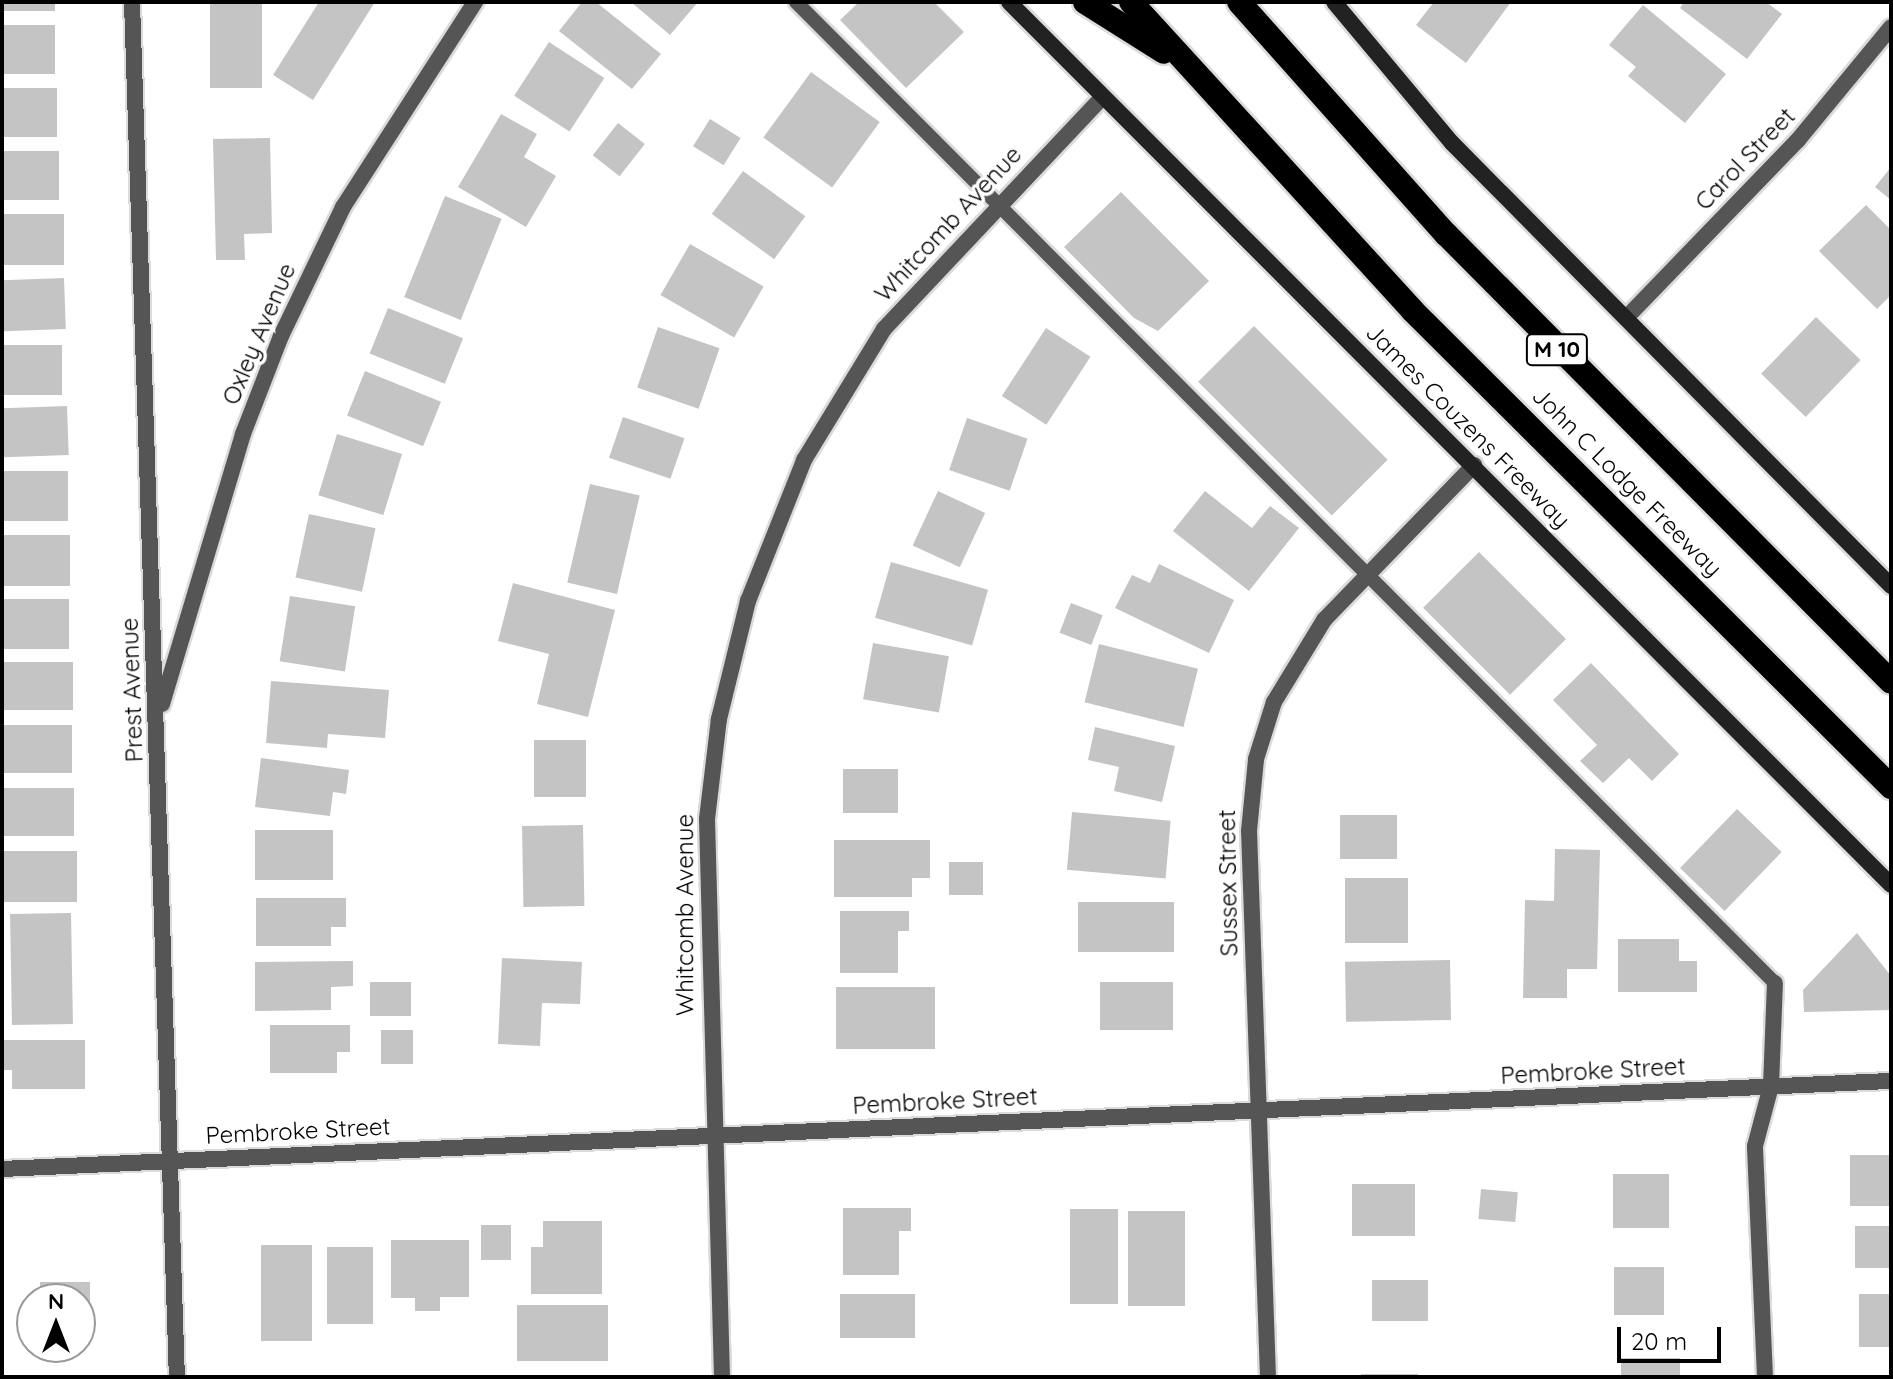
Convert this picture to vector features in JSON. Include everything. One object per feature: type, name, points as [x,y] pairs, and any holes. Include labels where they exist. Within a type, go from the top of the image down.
[{"type":"highway","points":[[1085,2],[1185,65]]},
{"type":"highway","name":"John C Lodge Freeway","points":[[1131,2],[1185,65],[1413,311],[1891,787]]},
{"type":"highway","name":"John C Lodge Freeway","points":[[1239,2],[1457,245],[1891,682]]},
{"type":"main road","name":"James Couzens Freeway","points":[[1009,2],[1891,885]]},
{"type":"main road","points":[[1334,2],[1452,143],[1891,586]]},
{"type":"street","name":"Prest Avenue","points":[[132,2],[158,717],[177,1377]]},
{"type":"street","name":"Oxley Avenue","points":[[158,717],[243,434],[281,336],[343,207],[475,2]]},
{"type":"street","name":"Carol Street","points":[[1626,318],[1798,140],[1891,27]]},
{"type":"street","name":"Whitcomb Avenue","points":[[722,1377],[707,819],[719,719],[748,601],[804,460],[853,375],[918,286],[1103,97]]},
{"type":"street","name":"Sussex Street","points":[[1268,1377],[1249,831],[1256,759],[1296,659],[1368,575],[1474,465]]},
{"type":"street","points":[[1765,1377],[1755,1146],[1771,1086],[1775,983]]},
{"type":"street","name":"Pembroke Street","points":[[2,1169],[1891,1081]]},
{"type":"lane","points":[[796,2],[1775,983]]},
{"type":"building","points":[[2,2],[55,2],[55,11],[2,11]]},
{"type":"building","points":[[210,2],[262,2],[262,88],[210,88]]},
{"type":"building","points":[[319,2],[375,2],[313,100],[273,75]]},
{"type":"building","points":[[582,2],[596,2],[661,54],[632,89],[559,31]]},
{"type":"building","points":[[631,2],[698,2],[670,35]]},
{"type":"building","points":[[859,2],[934,2],[964,32],[906,88],[840,20]]},
{"type":"building","points":[[1434,2],[1511,2],[1466,63],[1416,25]]},
{"type":"building","points":[[1684,2],[1766,2],[1782,14],[1747,59],[1680,8]]},
{"type":"building","points":[[1643,5],[1726,74],[1685,123],[1628,76],[1636,67],[1609,45]]},
{"type":"building","points":[[2,25],[55,25],[55,74],[2,74]]},
{"type":"building","points":[[549,42],[604,78],[569,132],[514,96]]},
{"type":"building","points":[[811,72],[880,122],[832,187],[763,138]]},
{"type":"building","points":[[2,88],[57,88],[57,137],[2,137]]},
{"type":"building","points":[[501,114],[537,134],[524,157],[556,176],[526,227],[458,187]]},
{"type":"building","points":[[710,119],[741,138],[724,165],[693,146]]},
{"type":"building","points":[[618,123],[645,144],[620,176],[593,155]]},
{"type":"building","points":[[270,138],[272,233],[244,234],[245,260],[216,260],[213,139]]},
{"type":"building","points":[[2,151],[59,151],[59,200],[2,200]]},
{"type":"building","points":[[1891,167],[1891,200],[1875,187]]},
{"type":"building","points":[[743,171],[805,216],[774,259],[712,214]]},
{"type":"building","points":[[1121,192],[1209,281],[1158,331],[1134,318],[1064,247]]},
{"type":"building","points":[[445,196],[502,219],[461,320],[404,297]]},
{"type":"building","points":[[1866,205],[1891,230],[1891,295],[1877,309],[1819,251]]},
{"type":"building","points":[[2,214],[64,214],[64,265],[2,265]]},
{"type":"building","points":[[690,244],[764,286],[734,338],[660,295]]},
{"type":"building","points":[[64,278],[66,329],[4,331],[2,280]]},
{"type":"building","points":[[388,308],[463,338],[445,384],[370,353]]},
{"type":"building","points":[[1816,317],[1861,360],[1806,417],[1761,374]]},
{"type":"building","points":[[1254,326],[1388,460],[1332,516],[1198,382]]},
{"type":"building","points":[[658,327],[719,348],[699,409],[637,388]]},
{"type":"building","points":[[1046,328],[1090,357],[1046,425],[1002,396]]},
{"type":"building","points":[[2,345],[62,345],[62,395],[2,395]]},
{"type":"building","points":[[365,371],[441,402],[423,446],[347,416]]},
{"type":"building","points":[[67,406],[69,455],[4,457],[2,408]]},
{"type":"building","points":[[623,417],[684,438],[670,479],[609,458]]},
{"type":"building","points":[[967,418],[1028,439],[1010,491],[949,470]]},
{"type":"building","points":[[337,434],[402,454],[383,515],[318,495]]},
{"type":"building","points":[[2,471],[68,471],[68,521],[2,521]]},
{"type":"building","points":[[590,484],[640,495],[617,594],[567,582]]},
{"type":"building","points":[[938,491],[985,513],[960,567],[913,545]]},
{"type":"building","points":[[1205,491],[1252,528],[1270,506],[1299,528],[1249,591],[1173,531]]},
{"type":"building","points":[[309,514],[376,528],[362,592],[295,578]]},
{"type":"building","points":[[2,535],[70,535],[70,586],[2,586]]},
{"type":"building","points":[[1479,552],[1566,639],[1510,695],[1423,608]]},
{"type":"building","points":[[891,562],[988,590],[972,646],[875,618]]},
{"type":"building","points":[[1159,564],[1234,600],[1209,653],[1115,608],[1132,575],[1150,583]]},
{"type":"building","points":[[513,583],[615,610],[588,717],[537,704],[549,654],[498,641]]},
{"type":"building","points":[[290,596],[355,606],[345,672],[280,661]]},
{"type":"building","points":[[2,599],[69,599],[69,649],[2,649]]},
{"type":"building","points":[[1071,603],[1103,615],[1091,645],[1060,633]]},
{"type":"building","points":[[873,643],[949,656],[939,713],[863,699]]},
{"type":"building","points":[[1099,644],[1198,669],[1183,727],[1084,702]]},
{"type":"building","points":[[2,662],[73,662],[73,710],[2,710]]},
{"type":"building","points":[[1591,663],[1679,754],[1652,781],[1629,758],[1603,783],[1580,761],[1597,745],[1553,700]]},
{"type":"building","points":[[271,681],[389,690],[385,738],[328,734],[327,748],[266,743]]},
{"type":"building","points":[[2,725],[72,725],[72,773],[2,773]]},
{"type":"building","points":[[1095,727],[1175,746],[1162,802],[1114,791],[1119,767],[1088,760]]},
{"type":"building","points":[[534,740],[586,740],[586,797],[534,797]]},
{"type":"building","points":[[261,758],[349,770],[346,794],[333,792],[330,816],[255,807]]},
{"type":"building","points":[[843,769],[898,769],[898,813],[843,813]]},
{"type":"building","points":[[3,788],[74,788],[74,836],[3,836]]},
{"type":"building","points":[[1737,809],[1782,852],[1725,911],[1680,868]]},
{"type":"building","points":[[1072,812],[1171,821],[1166,878],[1067,870]]},
{"type":"building","points":[[1340,815],[1397,815],[1397,859],[1340,859]]},
{"type":"building","points":[[583,825],[584,906],[523,907],[522,826]]},
{"type":"building","points":[[255,830],[333,830],[333,880],[255,880]]},
{"type":"building","points":[[834,840],[930,840],[930,878],[912,878],[912,897],[834,897]]},
{"type":"building","points":[[1555,849],[1600,850],[1597,969],[1567,969],[1567,998],[1523,998],[1525,900],[1554,901]]},
{"type":"building","points":[[3,851],[77,851],[77,902],[3,902]]},
{"type":"building","points":[[949,862],[983,862],[983,895],[949,895]]},
{"type":"building","points":[[1345,878],[1408,878],[1408,943],[1345,943]]},
{"type":"building","points":[[256,898],[346,898],[346,927],[331,927],[331,946],[256,946]]},
{"type":"building","points":[[1078,902],[1174,902],[1174,952],[1078,952]]},
{"type":"building","points":[[840,911],[909,911],[909,931],[898,931],[898,973],[840,973]]},
{"type":"building","points":[[71,913],[73,1024],[12,1025],[10,914]]},
{"type":"building","points":[[1857,933],[1891,976],[1891,1010],[1804,1012],[1803,990]]},
{"type":"building","points":[[1618,939],[1679,939],[1679,961],[1697,961],[1697,992],[1618,992]]},
{"type":"building","points":[[502,958],[582,962],[580,1004],[542,1003],[540,1046],[498,1044]]},
{"type":"building","points":[[1450,960],[1451,1020],[1346,1022],[1345,962]]},
{"type":"building","points":[[353,961],[353,986],[331,987],[331,1010],[255,1011],[255,962]]},
{"type":"building","points":[[370,982],[411,982],[411,1016],[370,1016]]},
{"type":"building","points":[[1100,982],[1173,982],[1173,1030],[1100,1030]]},
{"type":"building","points":[[836,987],[935,987],[935,1049],[836,1049]]},
{"type":"building","points":[[270,1025],[350,1025],[350,1052],[337,1052],[337,1073],[270,1073]]},
{"type":"building","points":[[381,1030],[413,1030],[413,1064],[381,1064]]},
{"type":"building","points":[[2,1040],[85,1040],[85,1089],[12,1089],[12,1070],[2,1070]]},
{"type":"building","points":[[1850,1155],[1891,1155],[1891,1206],[1850,1206]]},
{"type":"building","points":[[1613,1174],[1669,1174],[1669,1228],[1613,1228]]},
{"type":"building","points":[[1352,1184],[1415,1184],[1415,1236],[1352,1236]]},
{"type":"building","points":[[1481,1189],[1518,1192],[1515,1222],[1478,1219]]},
{"type":"building","points":[[843,1208],[911,1208],[911,1231],[899,1231],[899,1275],[843,1275]]},
{"type":"building","points":[[1070,1209],[1118,1209],[1118,1304],[1070,1304]]},
{"type":"building","points":[[1128,1211],[1185,1211],[1185,1306],[1128,1306]]},
{"type":"building","points":[[543,1221],[602,1221],[602,1294],[531,1294],[531,1247],[543,1247]]},
{"type":"building","points":[[481,1225],[511,1225],[511,1260],[481,1260]]},
{"type":"building","points":[[1855,1226],[1891,1226],[1891,1268],[1855,1268]]},
{"type":"building","points":[[391,1240],[469,1240],[469,1297],[440,1297],[440,1311],[415,1311],[415,1298],[391,1298]]},
{"type":"building","points":[[261,1245],[312,1245],[312,1341],[261,1341]]},
{"type":"building","points":[[327,1247],[373,1247],[373,1324],[327,1324]]},
{"type":"building","points":[[1614,1267],[1664,1267],[1664,1315],[1614,1315]]},
{"type":"building","points":[[1372,1280],[1428,1280],[1428,1321],[1372,1321]]},
{"type":"building","points":[[40,1282],[90,1282],[90,1283]]},
{"type":"building","points":[[840,1294],[915,1294],[915,1338],[840,1338]]},
{"type":"building","points":[[1859,1294],[1891,1294],[1891,1347],[1859,1347]]},
{"type":"building","points":[[517,1305],[608,1305],[608,1361],[517,1361]]},
{"type":"building","points":[[1621,1358],[1680,1358],[1680,1377],[1621,1377]]},
{"type":"building","points":[[1361,1374],[1418,1374],[1418,1377],[1361,1377]]}]
